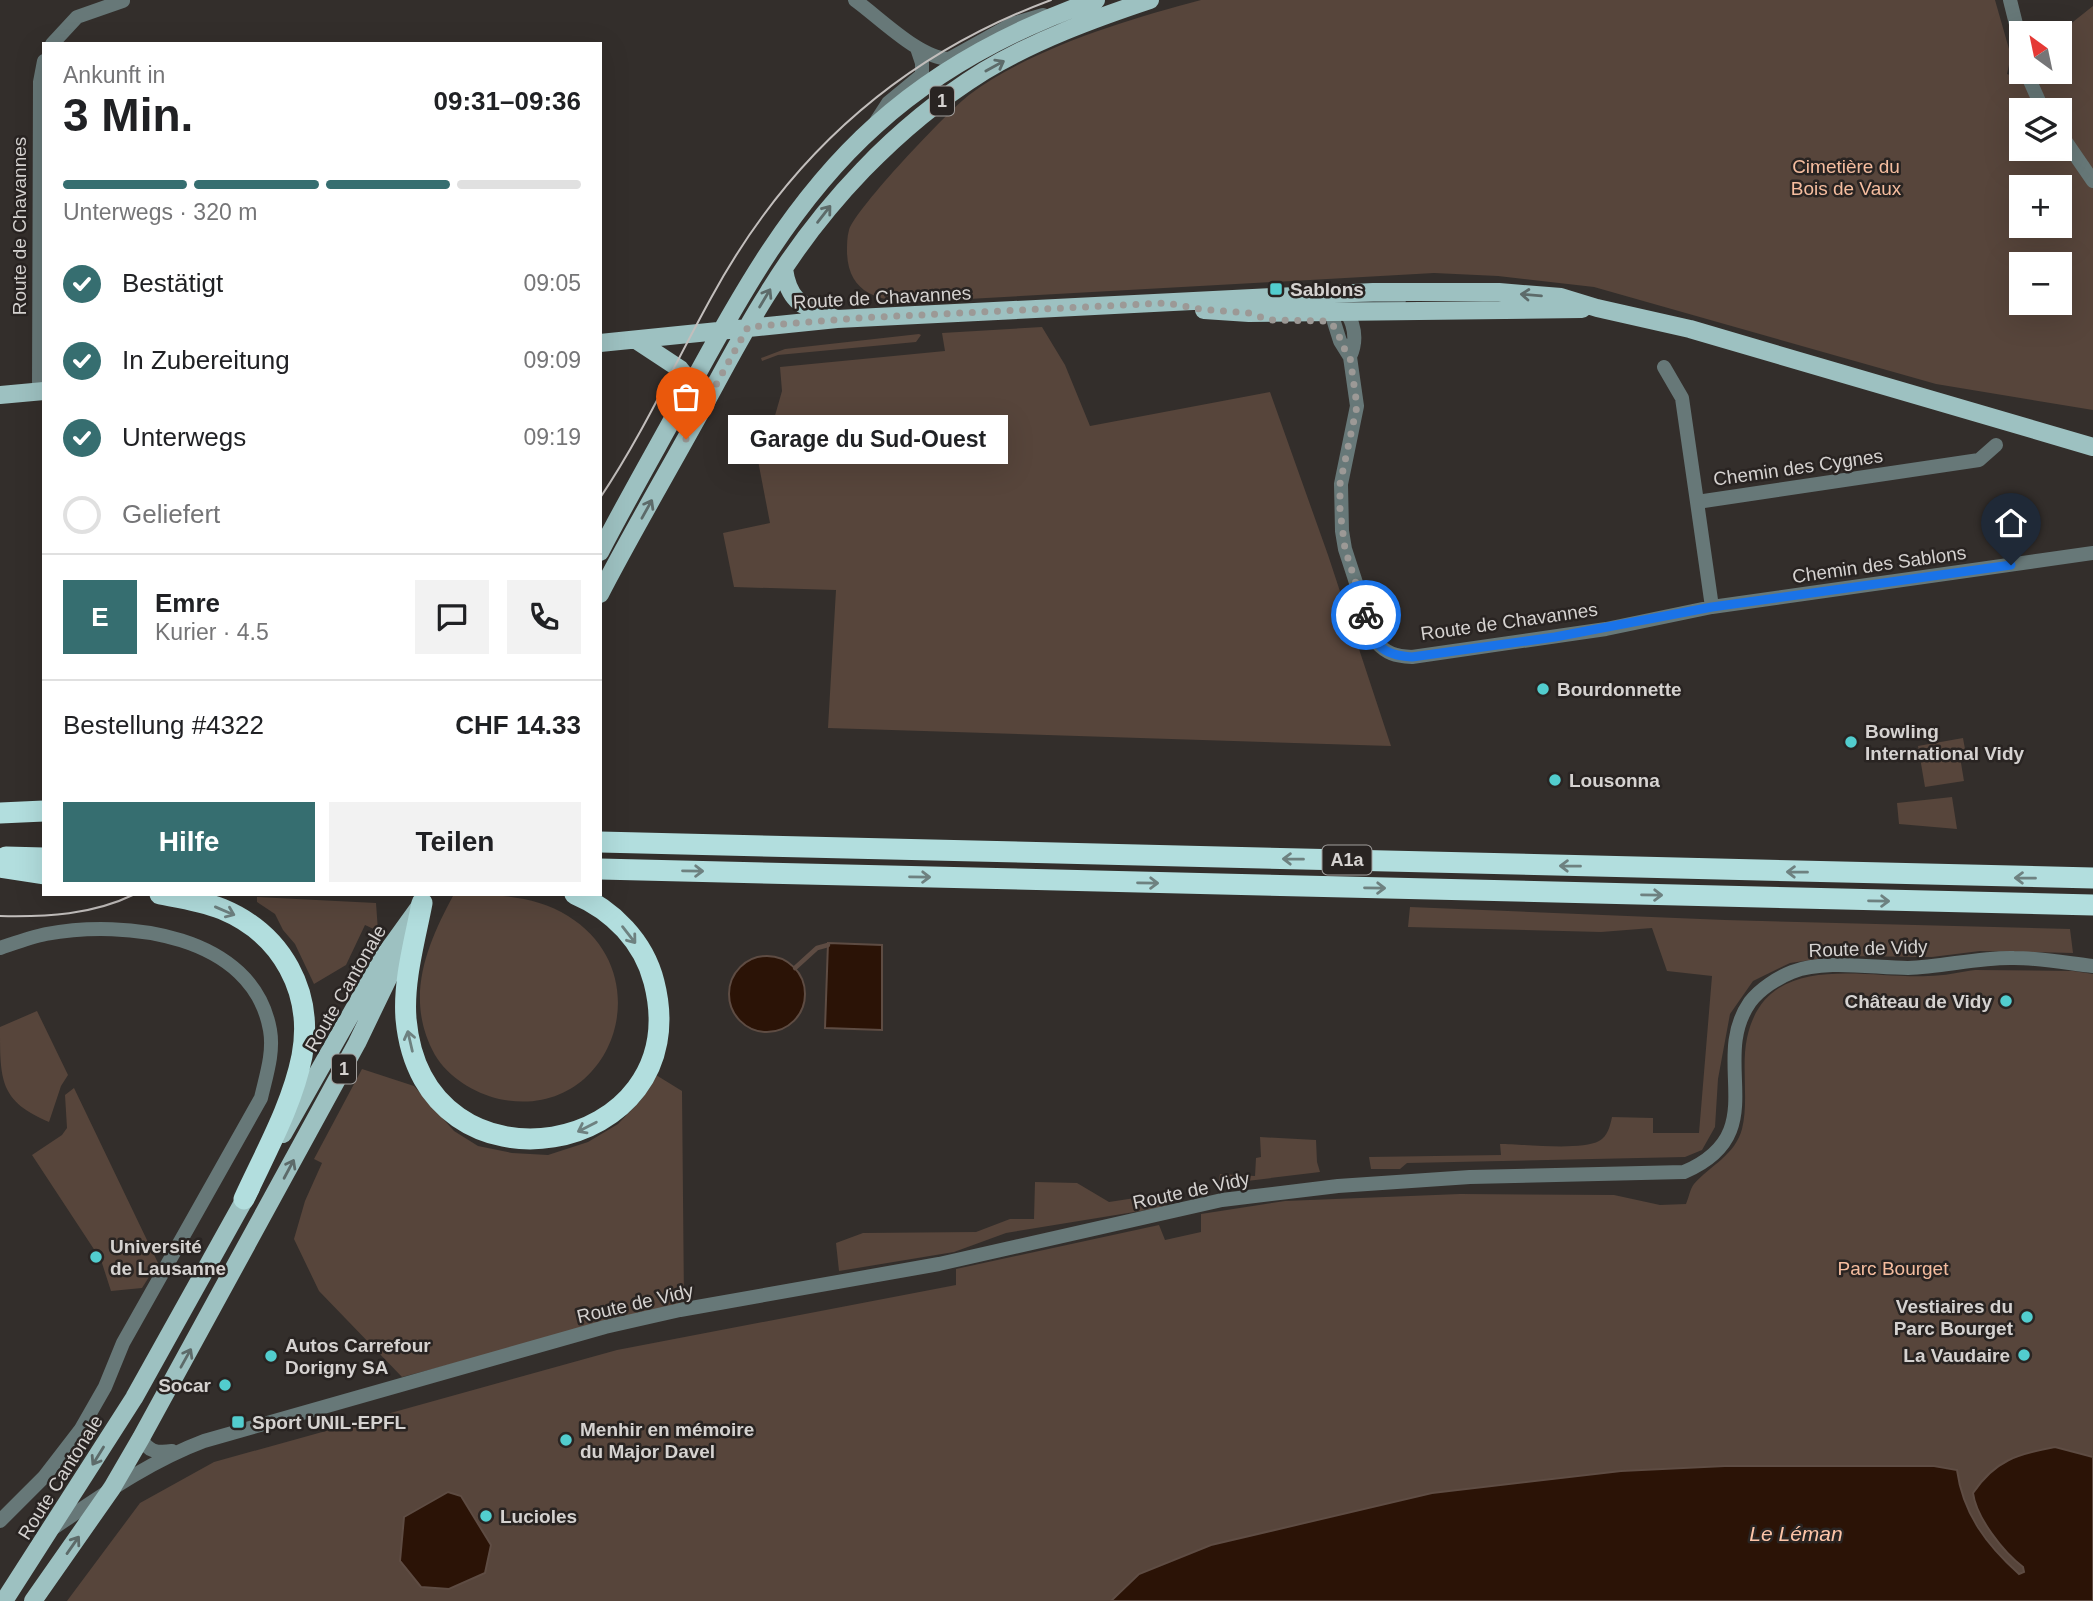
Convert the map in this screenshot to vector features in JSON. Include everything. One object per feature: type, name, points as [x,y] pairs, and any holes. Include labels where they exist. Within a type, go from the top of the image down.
[{"type":"highway","points":[[0,813],[42,811]]},
{"type":"highway","points":[[0,824],[42,826]]},
{"type":"highway","name":"A1a","points":[[602,842],[2093,878]]},
{"type":"highway","points":[[0,857],[42,858]]},
{"type":"highway","points":[[0,867],[42,874]]},
{"type":"highway","name":"A1a","points":[[602,869],[2093,905]]},
{"type":"highway","points":[[168,896],[215,907],[255,928],[281,952],[299,988],[304,1035],[299,1067],[281,1119],[244,1199]]},
{"type":"highway","points":[[424,899],[408,979],[406,1010],[410,1041],[422,1075],[442,1102],[472,1125],[505,1137],[541,1140],[579,1132],[620,1105],[643,1076],[652,1056],[658,1029],[655,987],[638,947],[611,915],[578,896]]},
{"type":"main road","name":"1","points":[[602,548],[761,264],[800,208],[838,163],[875,126],[926,85],[976,53],[1013,32],[1096,0]]},
{"type":"main road","name":"1","points":[[602,590],[748,327],[806,237],[844,191],[870,163],[942,100],[985,71],[1057,33],[1150,0]]},
{"type":"main road","points":[[784,269],[786,284],[799,303],[837,319]]},
{"type":"main road","name":"Route de Chavannes","points":[[1247,306],[1401,291],[1499,292],[1561,297],[1690,330],[2093,447]]},
{"type":"main road","name":"Route de Chavannes","points":[[602,343],[837,319],[1166,303],[1247,306],[1342,318],[1370,313],[1598,308]]},
{"type":"main road","points":[[636,340],[680,369],[684,374],[687,393]]},
{"type":"main road","name":"Route de Chavannes","points":[[0,395],[42,392]]},
{"type":"main road","name":"Route Cantonale","points":[[2,1601],[18,1582],[134,1398],[244,1199],[317,1078],[384,956],[424,899]]},
{"type":"main road","name":"Route Cantonale","points":[[33,1601],[112,1488],[141,1438],[358,1043],[397,963],[424,899]]},
{"type":"street","points":[[855,0],[917,48],[949,59],[1012,24],[1032,16],[1058,13]]},
{"type":"street","points":[[2010,0],[2015,21]]},
{"type":"street","points":[[54,42],[77,17],[123,1]]},
{"type":"street","points":[[875,126],[881,111],[888,103],[922,75],[922,63],[917,48]]},
{"type":"street","name":"Route de Chavannes","points":[[42,72],[42,392]]},
{"type":"street","points":[[2072,150],[2093,181]]},
{"type":"street","name":"Route de Chavannes","points":[[1499,292],[1466,299],[1352,302],[1342,318],[1356,345],[1350,357],[1357,406],[1340,484],[1342,531],[1345,549],[1375,641],[1384,652],[1393,656],[1412,657],[1555,637],[1712,607]]},
{"type":"street","name":"Chemin des Cygnes","points":[[1664,367],[1682,398],[1697,502],[1979,460],[1997,445]]},
{"type":"street","points":[[1697,502],[1712,607]]},
{"type":"street","name":"Chemin des Sablons","points":[[1712,607],[2093,553]]},
{"type":"street","points":[[0,948],[48,934],[103,930],[148,932],[216,954],[236,967],[257,993],[270,1030],[271,1058],[261,1098],[123,1343],[106,1387],[64,1453],[44,1478],[0,1521]]},
{"type":"street","name":"Route de Vidy","points":[[141,1438],[150,1450],[161,1453],[180,1450],[250,1427],[605,1327],[680,1310],[939,1264],[1222,1200],[1338,1186],[1470,1177],[1685,1172],[1719,1151],[1728,1138],[1735,1116],[1737,1032],[1744,1012],[1766,986],[1793,971],[1816,966],[1911,968],[2014,958],[2093,966]]},
{"type":"street","name":"Route de Vidy","points":[[51,1530],[112,1488],[180,1450]]},
{"type":"green space","name":"Cimetière du Bois de Vaux","points":[[1201,0],[1995,0],[2009,49],[2009,84],[2072,84],[2072,23],[2093,6],[2093,410],[1936,384],[1594,287],[1498,276],[1434,273],[914,302],[878,297],[859,286],[849,266],[849,230],[868,202],[924,139],[958,104],[994,78],[1050,50],[1111,26]]},
{"type":"green space","points":[[1042,327],[1065,365],[1090,426],[1270,392],[1328,555],[1391,746],[828,728],[836,590],[734,587],[723,533],[770,523],[754,440],[772,426],[782,391],[780,367],[945,351],[942,333]]},
{"type":"green space","points":[[921,335],[916,342],[778,355],[762,361],[761,358],[785,349]]},
{"type":"green space","points":[[1963,738],[1965,749],[1959,751],[1964,781],[1925,787],[1918,746]]},
{"type":"green space","points":[[1952,797],[1957,829],[1899,824],[1897,803]]},
{"type":"green space","points":[[453,896],[504,896],[527,900],[568,916],[597,942],[613,973],[618,1006],[612,1039],[595,1067],[571,1089],[538,1100],[499,1099],[462,1083],[440,1063],[426,1034],[420,993],[428,953]]},
{"type":"green space","points":[[257,897],[376,903],[378,931],[365,925],[346,965],[314,984],[295,944],[283,930],[275,914],[257,902]]},
{"type":"green space","points":[[1410,907],[1725,920],[2070,929],[2073,953],[1980,951],[1932,957],[1838,956],[1790,963],[1753,981],[1730,1014],[1718,1079],[1715,1127],[1702,1150],[1685,1157],[1407,1163],[1400,1169],[1371,1169],[1369,1157],[1501,1155],[1500,1144],[1591,1144],[1605,1136],[1612,1117],[1653,1118],[1653,1133],[1699,1133],[1712,976],[1667,971],[1652,928],[1601,932],[1408,927]]},
{"type":"green space","name":"Parc Bourget","points":[[1975,970],[2073,971],[2093,974],[2093,1457],[2055,1447],[1981,1517],[2023,1567],[2024,1572],[2019,1574],[1979,1527],[1965,1501],[1957,1470],[1934,1466],[1725,1466],[1621,1471],[1140,1574],[1111,1601],[67,1601],[140,1503],[214,1462],[617,1350],[956,1285],[956,1269],[1159,1225],[1165,1240],[1201,1232],[1201,1214],[1285,1201],[1460,1194],[1614,1195],[1660,1205],[1686,1204],[1694,1184],[1728,1153],[1739,1138],[1744,1118],[1747,1038],[1758,1010],[1774,991],[1796,980],[1821,975],[1848,973],[1934,976]]},
{"type":"green space","points":[[37,1011],[68,1075],[61,1086],[49,1122],[21,1106],[12,1097],[6,1087],[1,1062],[0,1027]]},
{"type":"green space","points":[[362,1069],[414,1086],[454,1131],[478,1146],[512,1153],[548,1155],[588,1142],[618,1124],[640,1101],[656,1075],[682,1091],[684,1303],[402,1377],[319,1291],[294,1239],[305,1201],[322,1163],[314,1159]]},
{"type":"green space","points":[[74,1088],[158,1263],[142,1288],[111,1291],[101,1260],[32,1155],[62,1135],[67,1128],[65,1095]]},
{"type":"green space","points":[[1260,1137],[1316,1140],[1320,1172],[1222,1184],[1219,1180],[1220,1174],[1255,1176],[1256,1158],[1261,1157]]},
{"type":"green space","points":[[1035,1182],[1077,1183],[1109,1202],[1174,1192],[1165,1207],[1006,1233],[954,1252],[839,1271],[836,1243],[863,1233],[976,1232],[1010,1219],[1034,1219]]},
{"type":"water","points":[[828,943],[882,945],[882,1030],[825,1028]]},
{"type":"water","points":[[767,956],[781,959],[794,967],[802,980],[805,994],[802,1008],[794,1021],[781,1029],[767,1032],[753,1029],[740,1021],[732,1008],[729,994],[732,980],[740,967],[753,959]]},
{"type":"water","name":"Le Léman","points":[[2055,1447],[2093,1457],[2093,1601],[1111,1601],[1139,1574],[1211,1545],[1432,1493],[1621,1471],[1725,1466],[1934,1466],[1957,1470],[1965,1501],[1978,1528],[2019,1574],[2024,1572],[2023,1567],[1992,1533],[1979,1513],[1973,1493],[1990,1473],[2008,1460]]},
{"type":"water","points":[[448,1492],[461,1496],[491,1545],[485,1573],[449,1589],[421,1587],[400,1561],[404,1517]]},
{"type":"waterway","points":[[795,968],[817,948],[828,945]]},
{"type":"tram line","points":[[602,495],[742,247],[775,199],[813,156],[853,117],[897,81],[945,50],[996,23],[1051,0]]},
{"type":"tram line","points":[[0,916],[69,913],[130,896]]},
{"type":"way so far","points":[[686,439],[748,327],[858,318],[1166,303],[1249,313],[1269,320],[1312,319],[1330,322],[1350,357],[1357,406],[1340,484],[1340,510],[1345,549],[1366,615]]},
{"type":"place","name":"Sablons","points":[[1276,289]]},
{"type":"place","name":"Garage du Sud-Ouest","points":[[686,439]]},
{"type":"place","name":"Bourdonnette","points":[[1543,689]]},
{"type":"place","name":"Bowling International Vidy","points":[[1851,742]]},
{"type":"place","name":"Lousonna","points":[[1555,780]]},
{"type":"place","name":"Château de Vidy","points":[[2006,1001]]},
{"type":"place","name":"Université de Lausanne","points":[[96,1257]]},
{"type":"place","name":"Vestiaires du Parc Bourget","points":[[2027,1317]]},
{"type":"place","name":"La Vaudaire","points":[[2024,1355]]},
{"type":"place","name":"Autos Carrefour Dorigny SA","points":[[271,1356]]},
{"type":"place","name":"Socar","points":[[225,1385]]},
{"type":"place","name":"Sport UNIL-EPFL","points":[[238,1422]]},
{"type":"place","name":"Menhir en mémoire du Major Davel","points":[[566,1440]]},
{"type":"place","name":"Lucioles","points":[[486,1516]]},
{"type":"route","points":[[1366,615],[1375,641],[1384,652],[1393,656],[1412,657],[1606,629],[1712,607],[2011,565]]}]
